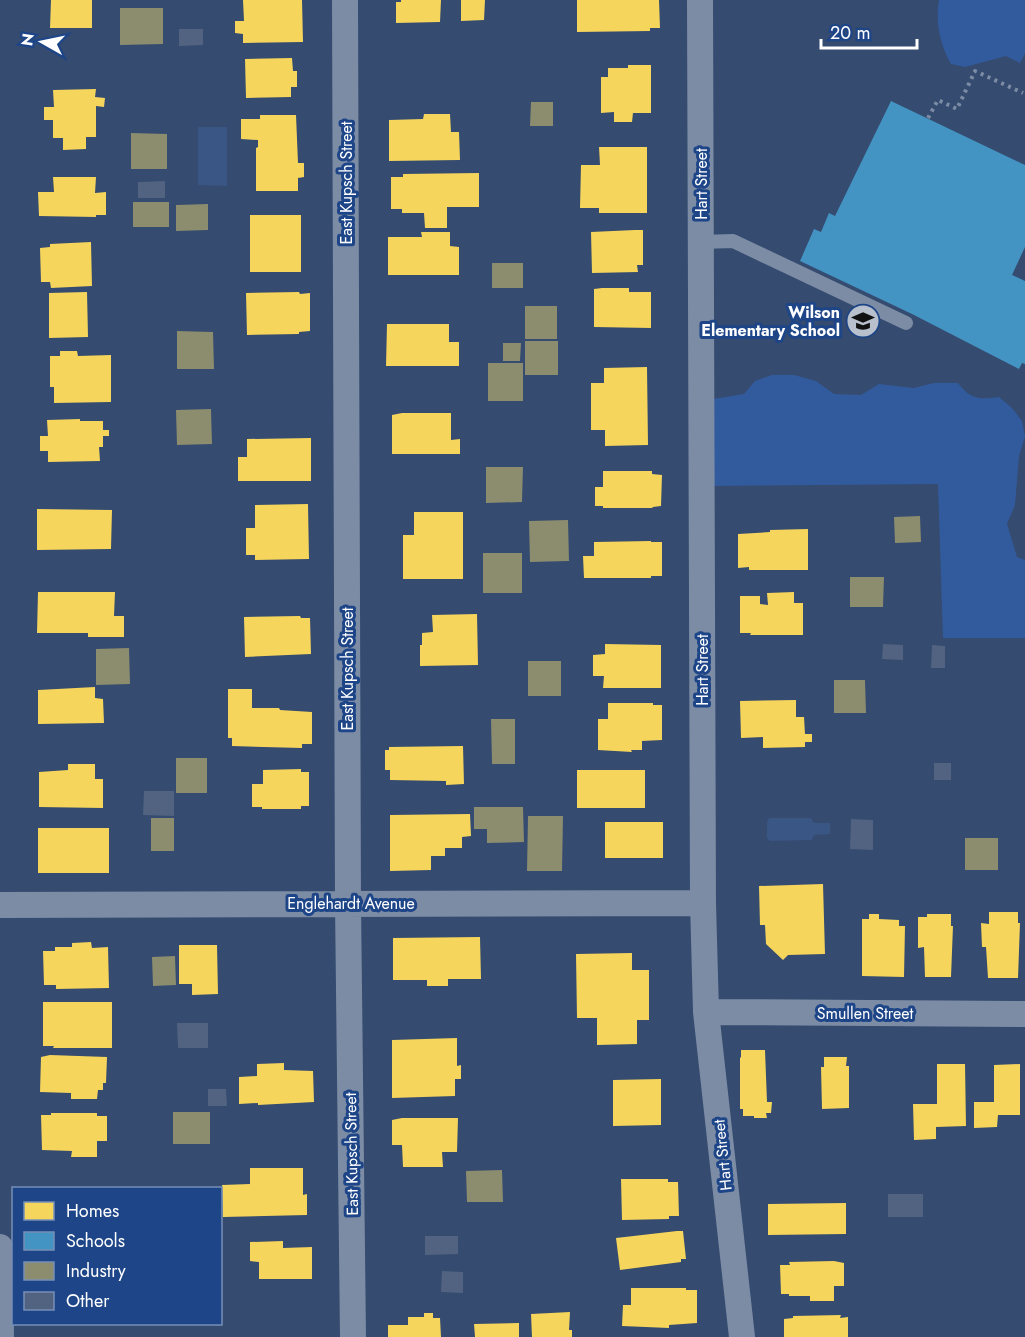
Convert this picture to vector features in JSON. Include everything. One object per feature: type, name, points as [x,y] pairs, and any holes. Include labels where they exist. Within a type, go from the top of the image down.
[{"type":"street","name":"East Kupsch Street","points":[[345,0],[348,903],[353,1337]]},
{"type":"street","name":"Hart Street","points":[[700,0],[703,903],[706,1012],[742,1337]]},
{"type":"street","name":"Englehardt Avenue","points":[[0,904],[703,903]]},
{"type":"street","name":"Smullen Street","points":[[706,1012],[1025,1014]]},
{"type":"street","points":[[0,1246],[1,1337]]},
{"type":"lane","points":[[701,242],[733,241],[906,323]]},
{"type":"path","points":[[928,118],[938,100],[957,109],[975,71],[1023,93]]},
{"type":"shaded area","points":[[939,0],[1025,0],[1025,53],[1020,63],[1006,56],[965,67],[951,64],[939,33]]},
{"type":"shaded area","points":[[198,127],[227,127],[227,186],[198,185]]},
{"type":"shaded area","points":[[772,375],[794,375],[816,381],[834,394],[861,395],[879,384],[914,388],[934,383],[958,383],[975,397],[999,397],[1012,408],[1022,421],[1025,436],[1019,456],[1015,505],[1007,524],[1017,557],[1025,560],[1025,638],[943,638],[938,484],[702,486],[701,401],[744,394],[755,381]]},
{"type":"shaded area","points":[[769,818],[811,818],[814,823],[830,823],[830,834],[814,835],[812,840],[770,841],[767,838]]},
{"type":"building: Homes","points":[[51,0],[92,0],[92,28],[50,28]]},
{"type":"building: Homes","points":[[243,0],[302,0],[303,42],[243,43],[243,34],[235,33],[235,21],[244,21]]},
{"type":"building: Homes","points":[[401,0],[441,0],[440,22],[396,23],[396,2],[401,2]]},
{"type":"building: Homes","points":[[461,0],[485,0],[484,20],[461,21]]},
{"type":"building: Homes","points":[[577,0],[659,0],[660,28],[650,28],[650,31],[577,32]]},
{"type":"building: Homes","points":[[292,58],[293,71],[297,71],[297,87],[291,87],[291,97],[246,98],[245,59]]},
{"type":"building: Homes","points":[[628,65],[651,65],[651,113],[633,113],[632,122],[614,122],[614,112],[601,113],[601,77],[608,77],[608,68],[628,68]]},
{"type":"building: Homes","points":[[96,89],[95,97],[105,98],[104,107],[96,106],[96,137],[86,137],[86,149],[63,150],[63,138],[53,138],[53,120],[44,120],[44,107],[54,107],[53,90]]},
{"type":"building: Homes","points":[[424,114],[450,114],[451,132],[459,132],[460,160],[389,161],[389,120],[423,119]]},
{"type":"building: Homes","points":[[260,115],[296,115],[298,163],[304,163],[304,177],[298,178],[298,191],[256,191],[258,140],[241,139],[241,119],[260,119]]},
{"type":"building: Homes","points":[[599,147],[647,147],[647,213],[599,213],[599,208],[580,208],[581,165],[600,165]]},
{"type":"building: Homes","points":[[479,173],[479,207],[447,207],[447,228],[425,228],[424,213],[402,213],[402,209],[391,209],[391,177],[403,177],[403,174]]},
{"type":"building: Homes","points":[[53,177],[96,177],[95,193],[106,192],[106,215],[96,215],[96,217],[39,216],[38,192],[54,192]]},
{"type":"building: Homes","points":[[250,215],[301,215],[301,272],[250,272]]},
{"type":"building: Homes","points":[[643,230],[643,265],[637,265],[638,272],[592,273],[591,232]]},
{"type":"building: Homes","points":[[421,232],[450,232],[450,246],[459,247],[459,275],[388,275],[388,237],[422,237]]},
{"type":"building: Homes","points":[[91,242],[92,286],[51,288],[50,282],[41,282],[40,248],[50,247],[50,244]]},
{"type":"building: Homes","points":[[629,288],[629,292],[651,292],[651,328],[594,327],[594,289]]},
{"type":"building: Homes","points":[[87,292],[88,337],[49,338],[49,293]]},
{"type":"building: Homes","points":[[299,292],[300,294],[310,293],[310,331],[299,332],[299,334],[247,335],[246,293]]},
{"type":"building: Homes","points":[[387,324],[449,324],[449,342],[459,342],[459,366],[386,366]]},
{"type":"building: Homes","points":[[60,351],[77,351],[78,356],[111,355],[111,402],[54,403],[54,387],[50,387],[50,356],[60,356]]},
{"type":"building: Homes","points":[[647,367],[648,445],[605,446],[605,430],[591,430],[591,383],[604,383],[604,368]]},
{"type":"building: Homes","points":[[451,413],[451,440],[460,439],[460,454],[392,454],[392,415]]},
{"type":"building: Homes","points":[[80,419],[80,421],[103,421],[103,430],[109,430],[109,436],[103,436],[103,447],[99,447],[100,461],[48,462],[48,451],[40,451],[40,436],[48,436],[47,420]]},
{"type":"building: Homes","points":[[311,438],[311,481],[238,481],[238,457],[247,457],[247,439]]},
{"type":"building: Homes","points":[[603,471],[652,471],[652,474],[662,475],[661,506],[603,508],[603,506],[595,506],[595,487],[603,487]]},
{"type":"building: Homes","points":[[308,504],[309,559],[255,560],[255,555],[246,555],[246,528],[255,528],[255,505]]},
{"type":"building: Homes","points":[[37,509],[112,510],[111,549],[37,550]]},
{"type":"building: Homes","points":[[414,512],[463,512],[463,579],[403,579],[403,535],[414,535]]},
{"type":"building: Homes","points":[[808,529],[808,570],[738,568],[738,534]]},
{"type":"building: Homes","points":[[594,542],[662,542],[662,576],[584,578],[583,556],[594,556]]},
{"type":"building: Homes","points":[[38,592],[115,592],[114,616],[124,616],[124,637],[88,637],[88,633],[37,633]]},
{"type":"building: Homes","points":[[794,592],[794,603],[803,603],[803,635],[740,633],[740,596],[760,596],[760,604],[768,605],[767,593]]},
{"type":"building: Homes","points":[[477,614],[478,665],[420,666],[422,633],[433,632],[432,615]]},
{"type":"building: Homes","points":[[300,616],[310,618],[311,654],[245,657],[244,617]]},
{"type":"building: Homes","points":[[605,644],[661,645],[661,688],[603,688],[604,676],[593,676],[593,655],[605,654]]},
{"type":"building: Homes","points":[[95,687],[95,698],[103,699],[104,723],[38,724],[38,690]]},
{"type":"building: Homes","points":[[228,689],[252,689],[252,708],[312,712],[312,744],[302,744],[302,748],[232,746],[232,738],[228,738]]},
{"type":"building: Homes","points":[[796,700],[796,717],[804,717],[805,734],[812,734],[812,742],[805,742],[805,747],[763,748],[763,737],[741,738],[740,701]]},
{"type":"building: Homes","points":[[608,703],[662,705],[662,740],[642,741],[642,750],[631,750],[632,752],[598,750],[598,719],[608,719]]},
{"type":"building: Homes","points":[[463,746],[464,784],[446,785],[446,781],[390,780],[390,770],[385,770],[385,750],[389,750],[389,747]]},
{"type":"building: Homes","points":[[68,764],[95,764],[95,779],[103,779],[103,808],[39,807],[39,772],[68,770]]},
{"type":"building: Homes","points":[[301,769],[301,772],[309,772],[309,806],[301,806],[301,809],[252,807],[252,784],[263,784],[263,770]]},
{"type":"building: Homes","points":[[577,770],[645,770],[645,808],[577,808]]},
{"type":"building: Homes","points":[[470,814],[471,836],[462,837],[462,848],[445,848],[445,856],[431,856],[431,870],[390,871],[390,815]]},
{"type":"building: Homes","points":[[605,822],[663,822],[663,858],[605,858]]},
{"type":"building: Homes","points":[[38,828],[109,828],[109,873],[38,873]]},
{"type":"building: Homes","points":[[823,884],[825,954],[788,955],[783,960],[766,944],[765,925],[760,925],[759,886]]},
{"type":"building: Homes","points":[[989,912],[1018,912],[1018,923],[1020,923],[1018,978],[988,978],[986,947],[982,947],[981,923],[989,924]]},
{"type":"building: Homes","points":[[869,914],[879,914],[879,919],[899,920],[899,926],[905,926],[904,977],[862,976],[862,919],[869,919]]},
{"type":"building: Homes","points":[[927,914],[951,914],[951,926],[953,926],[951,977],[925,977],[924,947],[918,948],[918,917],[927,917]]},
{"type":"building: Homes","points":[[480,937],[481,979],[448,979],[448,986],[427,986],[427,980],[393,980],[393,938]]},
{"type":"building: Homes","points":[[91,942],[92,948],[108,947],[109,988],[56,989],[56,985],[44,985],[43,951],[55,951],[55,947],[72,947],[72,943]]},
{"type":"building: Homes","points":[[179,945],[217,945],[218,994],[192,995],[192,984],[179,984]]},
{"type":"building: Homes","points":[[632,953],[632,970],[649,970],[649,1020],[637,1020],[637,1044],[597,1045],[597,1018],[577,1018],[576,954]]},
{"type":"building: Homes","points":[[43,1002],[112,1002],[112,1048],[43,1046]]},
{"type":"building: Homes","points":[[457,1038],[457,1066],[461,1065],[461,1079],[455,1079],[455,1096],[392,1098],[392,1040]]},
{"type":"building: Homes","points":[[741,1050],[765,1050],[767,1102],[772,1102],[771,1113],[766,1113],[767,1118],[743,1116],[743,1109],[740,1109]]},
{"type":"building: Homes","points":[[50,1055],[107,1057],[106,1083],[103,1083],[103,1090],[98,1090],[97,1099],[71,1099],[71,1093],[40,1092],[41,1057]]},
{"type":"building: Homes","points":[[824,1057],[847,1057],[849,1108],[822,1109],[821,1067],[824,1067]]},
{"type":"building: Homes","points":[[284,1063],[284,1070],[313,1071],[314,1102],[239,1104],[239,1077],[257,1076],[257,1064]]},
{"type":"building: Homes","points":[[937,1064],[965,1064],[966,1126],[936,1127],[936,1139],[914,1140],[913,1104],[937,1104]]},
{"type":"building: Homes","points":[[1020,1064],[1020,1115],[998,1115],[997,1127],[974,1128],[974,1102],[994,1102],[994,1065]]},
{"type":"building: Homes","points":[[661,1079],[661,1125],[613,1126],[613,1080]]},
{"type":"building: Homes","points":[[51,1113],[97,1113],[97,1116],[107,1116],[107,1141],[97,1141],[97,1157],[71,1157],[72,1151],[42,1150],[41,1115],[51,1115]]},
{"type":"building: Homes","points":[[458,1118],[457,1152],[442,1152],[443,1167],[403,1167],[402,1145],[392,1145],[392,1120]]},
{"type":"building: Homes","points":[[250,1168],[303,1168],[303,1195],[307,1194],[307,1215],[223,1217],[222,1185],[250,1184]]},
{"type":"building: Homes","points":[[621,1179],[668,1179],[668,1182],[678,1182],[679,1216],[669,1216],[669,1219],[622,1220]]},
{"type":"building: Homes","points":[[846,1203],[846,1234],[768,1235],[768,1204]]},
{"type":"building: Homes","points":[[683,1231],[686,1259],[681,1259],[681,1262],[620,1270],[616,1238]]},
{"type":"building: Homes","points":[[283,1241],[283,1248],[312,1247],[312,1279],[259,1279],[259,1262],[250,1261],[250,1242]]},
{"type":"building: Homes","points":[[834,1261],[844,1263],[844,1286],[834,1286],[834,1301],[810,1301],[810,1296],[781,1294],[780,1265],[790,1265],[789,1262]]},
{"type":"building: Homes","points":[[631,1288],[697,1290],[697,1323],[669,1325],[669,1328],[622,1326],[623,1305],[631,1305]]},
{"type":"building: Homes","points":[[570,1312],[569,1330],[572,1330],[572,1337],[532,1337],[531,1314]]},
{"type":"building: Homes","points":[[424,1313],[433,1313],[433,1318],[440,1318],[441,1337],[388,1337],[388,1325],[408,1325],[408,1317],[424,1317]]},
{"type":"building: Homes","points":[[841,1315],[840,1318],[848,1317],[848,1337],[784,1337],[784,1319],[793,1318],[793,1316]]},
{"type":"building: Homes","points":[[519,1323],[519,1337],[475,1337],[474,1324]]},
{"type":"building: Schools","points":[[891,101],[1025,165],[1025,247],[1012,275],[1025,281],[1025,364],[1022,363],[1019,369],[912,314],[800,261],[814,229],[821,232],[829,213],[835,216]]},
{"type":"building: Industry","points":[[120,8],[163,8],[163,44],[120,45]]},
{"type":"building: Industry","points":[[531,102],[553,102],[553,126],[530,126]]},
{"type":"building: Industry","points":[[131,133],[167,134],[167,169],[131,169]]},
{"type":"building: Industry","points":[[133,202],[169,202],[169,227],[133,227]]},
{"type":"building: Industry","points":[[208,204],[208,230],[176,231],[176,205]]},
{"type":"building: Industry","points":[[492,263],[523,263],[523,288],[492,288]]},
{"type":"building: Industry","points":[[525,306],[557,306],[557,339],[525,339]]},
{"type":"building: Industry","points":[[177,331],[213,332],[214,369],[177,369]]},
{"type":"building: Industry","points":[[525,341],[558,341],[558,375],[525,375]]},
{"type":"building: Industry","points":[[503,343],[521,343],[520,361],[503,361]]},
{"type":"building: Industry","points":[[488,363],[523,363],[523,401],[488,401]]},
{"type":"building: Industry","points":[[211,409],[212,444],[177,445],[176,410]]},
{"type":"building: Industry","points":[[486,467],[523,467],[522,502],[486,503]]},
{"type":"building: Industry","points":[[920,516],[921,542],[895,543],[894,517]]},
{"type":"building: Industry","points":[[568,520],[569,561],[530,562],[529,521]]},
{"type":"building: Industry","points":[[483,553],[522,553],[522,593],[483,593]]},
{"type":"building: Industry","points":[[850,577],[884,577],[883,607],[850,607]]},
{"type":"building: Industry","points":[[129,648],[130,684],[96,685],[96,649]]},
{"type":"building: Industry","points":[[528,661],[561,661],[561,696],[528,696]]},
{"type":"building: Industry","points":[[834,680],[865,680],[866,713],[834,713]]},
{"type":"building: Industry","points":[[491,719],[515,719],[515,764],[492,764]]},
{"type":"building: Industry","points":[[176,758],[207,758],[207,793],[176,793]]},
{"type":"building: Industry","points":[[474,807],[523,807],[524,842],[487,843],[487,829],[474,829]]},
{"type":"building: Industry","points":[[528,816],[563,816],[562,871],[527,871]]},
{"type":"building: Industry","points":[[151,818],[174,818],[174,851],[151,851]]},
{"type":"building: Industry","points":[[965,838],[998,838],[998,870],[965,870]]},
{"type":"building: Industry","points":[[175,956],[176,985],[153,986],[152,957]]},
{"type":"building: Industry","points":[[173,1112],[210,1112],[210,1144],[173,1144]]},
{"type":"building: Industry","points":[[502,1170],[503,1202],[467,1202],[466,1171]]},
{"type":"building: Other","points":[[179,29],[203,29],[203,45],[179,46]]},
{"type":"building: Other","points":[[165,181],[165,198],[138,198],[138,182]]},
{"type":"building: Other","points":[[883,644],[903,645],[903,660],[882,659]]},
{"type":"building: Other","points":[[932,645],[945,646],[945,668],[931,668]]},
{"type":"building: Other","points":[[934,763],[951,763],[951,780],[934,780]]},
{"type":"building: Other","points":[[144,791],[174,791],[174,816],[143,815]]},
{"type":"building: Other","points":[[851,819],[873,820],[873,850],[850,849]]},
{"type":"building: Other","points":[[177,1023],[208,1023],[208,1048],[178,1048]]},
{"type":"building: Other","points":[[208,1089],[226,1089],[227,1106],[208,1106]]},
{"type":"building: Other","points":[[888,1194],[923,1194],[923,1217],[888,1217]]},
{"type":"building: Other","points":[[425,1236],[458,1236],[458,1254],[425,1255]]},
{"type":"building: Other","points":[[442,1271],[463,1272],[463,1293],[441,1292]]},
{"type":"place","name":"Wilson Elementary School","points":[[863,321]]}]
